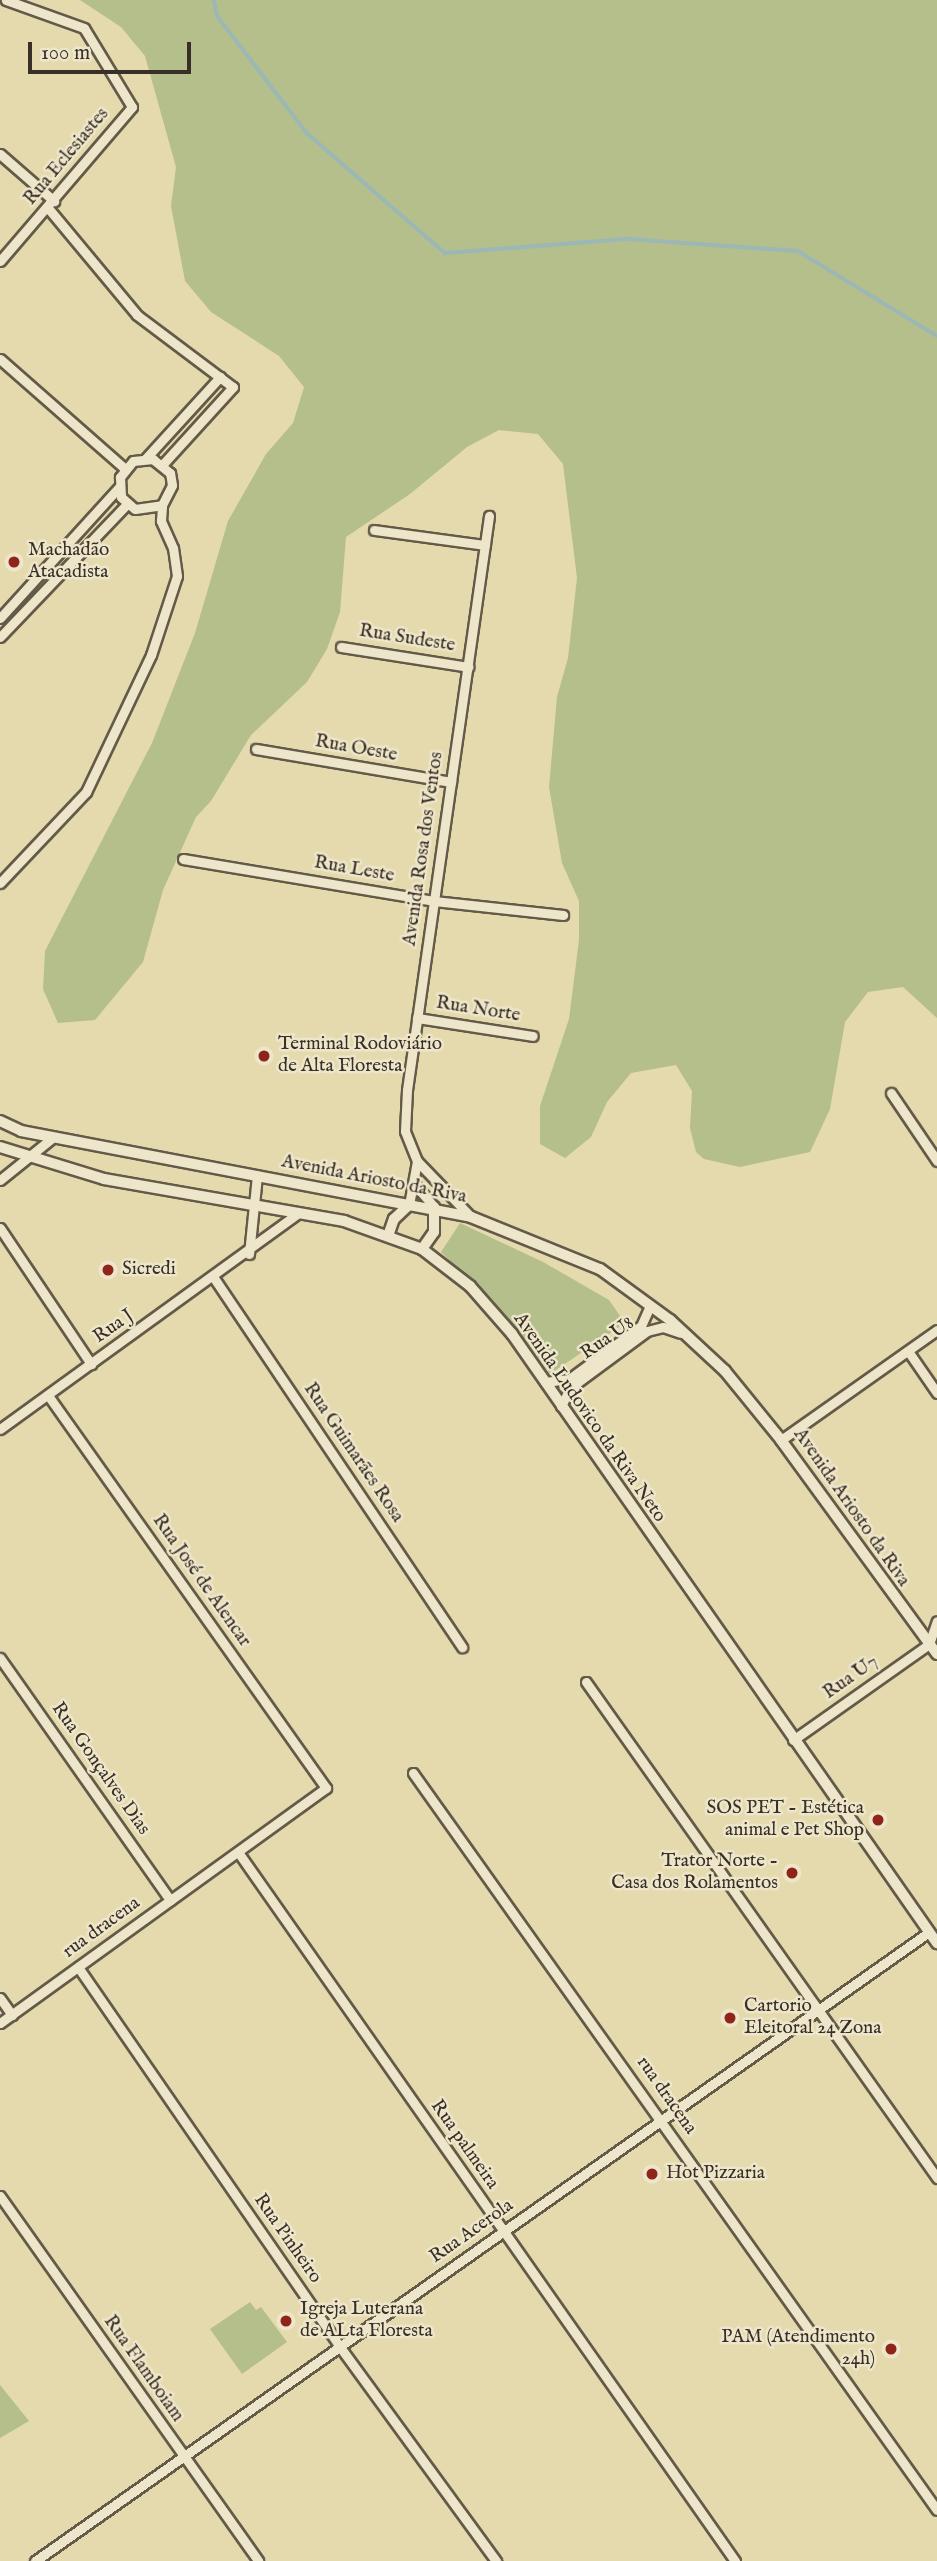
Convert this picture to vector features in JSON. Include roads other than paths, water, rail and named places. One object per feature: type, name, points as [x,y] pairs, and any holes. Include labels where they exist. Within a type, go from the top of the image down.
[{"type":"street","name":"Rua Eclesiastes","points":[[0,261],[51,205],[132,107],[84,28],[6,0]]},
{"type":"street","points":[[0,154],[51,205],[137,315],[233,387],[163,464]]},
{"type":"street","points":[[0,359],[124,468]]},
{"type":"street","points":[[124,468],[146,458],[220,377]]},
{"type":"street","points":[[0,883],[86,792],[151,655],[177,576],[173,548],[161,521],[162,505],[172,485],[163,464],[146,458]]},
{"type":"street","points":[[0,618],[119,487],[124,468]]},
{"type":"street","points":[[119,487],[127,504],[145,511],[162,505]]},
{"type":"street","points":[[0,637],[127,504]]},
{"type":"street","name":"Avenida Rosa dos Ventos","points":[[409,1205],[415,1186],[416,1161],[405,1131],[417,1018],[489,516]]},
{"type":"street","points":[[374,530],[485,545]]},
{"type":"street","name":"Rua Sudeste","points":[[341,647],[468,667]]},
{"type":"street","name":"Rua Oeste","points":[[256,749],[451,782]]},
{"type":"street","name":"Rua Leste","points":[[183,859],[434,901],[563,915]]},
{"type":"street","name":"Rua Norte","points":[[417,1018],[533,1037]]},
{"type":"street","points":[[891,1093],[937,1161]]},
{"type":"street","name":"Avenida Ariosto da Riva","points":[[0,1121],[21,1131],[52,1138],[435,1208],[471,1217],[600,1269],[687,1336],[725,1371],[781,1440],[937,1654]]},
{"type":"street","points":[[0,1180],[33,1157],[52,1138]]},
{"type":"street","name":"Avenida Ludovico da Riva Neto","points":[[0,1147],[104,1178],[256,1203],[296,1215],[344,1221],[422,1249],[470,1286],[512,1334],[937,1943]]},
{"type":"street","points":[[416,1161],[471,1217]]},
{"type":"street","points":[[249,1254],[257,1175]]},
{"type":"street","points":[[415,1186],[435,1208],[434,1231],[422,1249]]},
{"type":"street","points":[[388,1236],[394,1219],[409,1205]]},
{"type":"street","name":"Rua J","points":[[0,1429],[249,1254],[296,1215]]},
{"type":"street","points":[[0,1228],[91,1364]]},
{"type":"street","name":"Rua Guimarães Rosa","points":[[214,1278],[462,1647]]},
{"type":"street","name":"Rua U8","points":[[646,1327],[650,1306]]},
{"type":"street","name":"Rua U8","points":[[561,1406],[570,1388],[646,1327],[670,1328],[687,1336]]},
{"type":"street","points":[[781,1440],[937,1330]]},
{"type":"street","points":[[908,1351],[937,1393]]},
{"type":"street","name":"Rua U8","points":[[545,1382],[569,1379],[607,1356]]},
{"type":"street","name":"Rua José de Alencar","points":[[48,1395],[326,1788]]},
{"type":"street","points":[[929,1644],[937,1621]]},
{"type":"street","name":"Rua U7","points":[[793,1740],[929,1644]]},
{"type":"street","name":"Rua Gonçalves Dias","points":[[0,1658],[170,1900]]},
{"type":"street","points":[[586,1682],[821,2009],[937,2178]]},
{"type":"street","name":"rua dracena","points":[[413,1773],[937,2510]]},
{"type":"street","name":"rua dracena","points":[[0,2023],[326,1788]]},
{"type":"street","name":"Rua palmeira","points":[[238,1852],[735,2561]]},
{"type":"street","name":"Rua Acerola","points":[[35,2561],[929,1932]]},
{"type":"street","name":"Rua Pinheiro","points":[[78,1967],[340,2347],[496,2561]]},
{"type":"street","points":[[0,1998],[12,2015]]},
{"type":"street","name":"Rua Flamboiam","points":[[0,2196],[258,2561]]},
{"type":"waterway","points":[[214,0],[218,17],[307,133],[445,253],[629,239],[798,251],[937,336]]},
{"type":"place","name":"Machadão Atacadista","points":[[14,562]]},
{"type":"place","name":"Terminal Rodoviário de Alta Floresta","points":[[264,1056]]},
{"type":"place","name":"Sicredi","points":[[108,1270]]},
{"type":"place","name":"SOS PET - Estética animal e Pet Shop","points":[[878,1820]]},
{"type":"place","name":"Trator Norte - Casa dos Rolamentos","points":[[792,1873]]},
{"type":"place","name":"Cartorio Eleitoral 24 Zona","points":[[730,2018]]},
{"type":"place","name":"Hot Pizzaria","points":[[652,2174]]},
{"type":"place","name":"Igreja Luterana de ALta Floresta","points":[[286,2321]]},
{"type":"place","name":"PAM (Atendimento 24h)","points":[[891,2349]]}]
